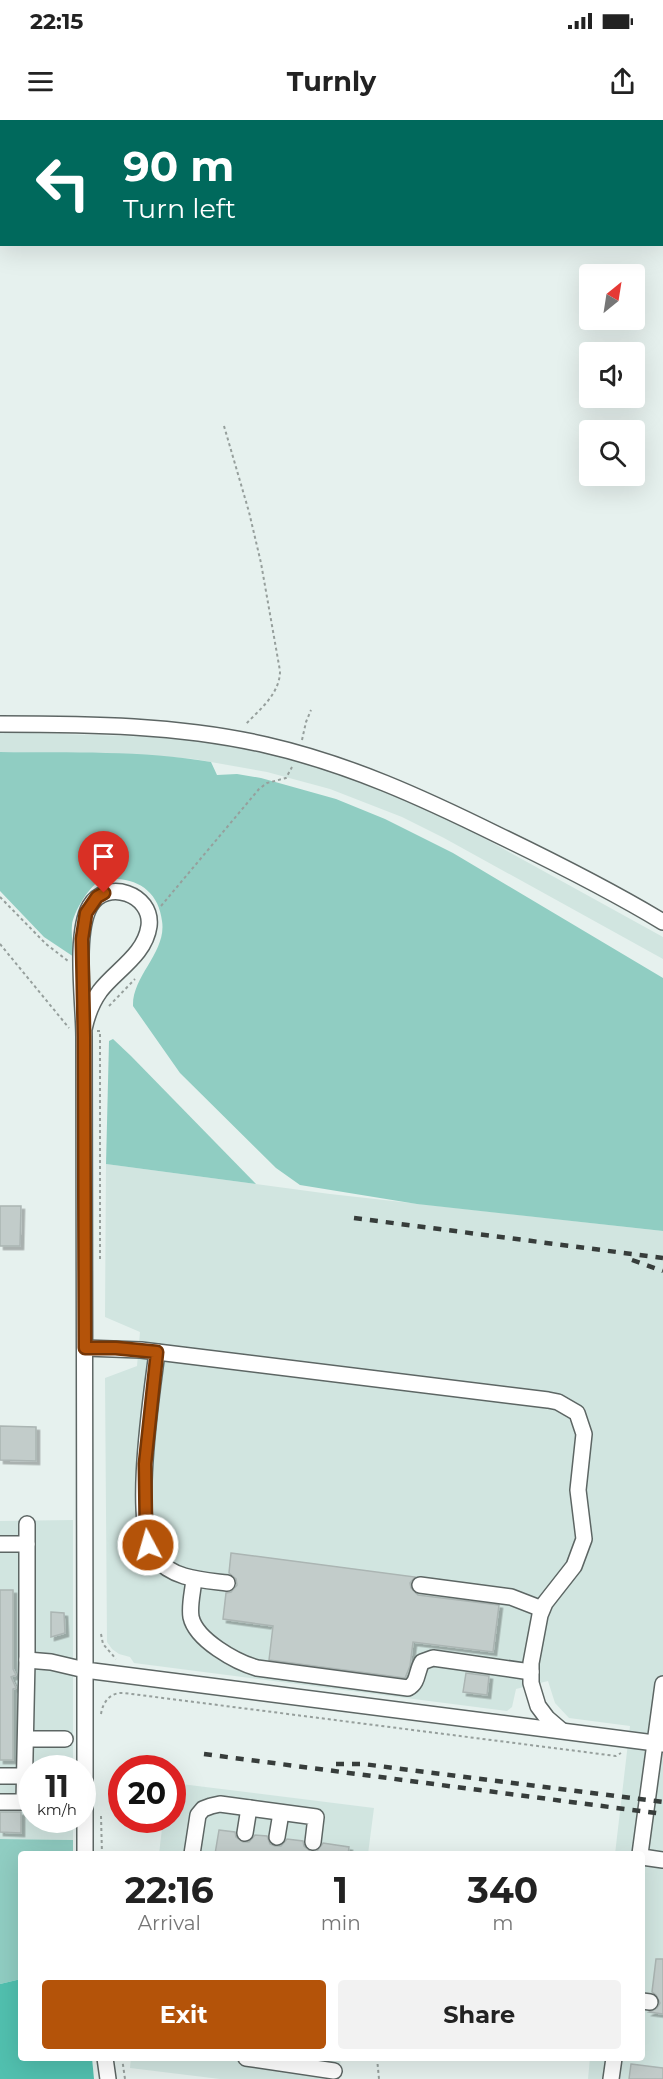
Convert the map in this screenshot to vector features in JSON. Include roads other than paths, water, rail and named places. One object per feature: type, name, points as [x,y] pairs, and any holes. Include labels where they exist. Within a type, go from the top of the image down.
[{"type":"street","points":[[0,724],[109,724],[301,748],[417,795],[526,849],[663,922]]},
{"type":"street","points":[[84,1033],[91,1008],[101,991],[142,945],[149,927],[149,919],[142,903],[128,893],[112,891],[97,897],[86,913],[83,925],[85,1851]]},
{"type":"street","points":[[85,1348],[157,1352],[548,1400],[569,1407],[577,1413],[584,1434],[578,1490],[584,1539],[574,1566],[542,1609],[535,1636],[531,1671],[531,1683],[538,1706],[547,1718],[562,1731]]},
{"type":"street","points":[[157,1352],[145,1464],[148,1545],[156,1558],[170,1570],[194,1579],[227,1583]]},
{"type":"street","points":[[27,1524],[27,1755]]},
{"type":"street","points":[[0,1544],[27,1545]]},
{"type":"street","points":[[194,1579],[190,1611],[194,1626],[204,1638],[235,1660],[257,1668],[408,1688],[414,1685],[422,1662],[433,1658],[531,1671]]},
{"type":"street","points":[[420,1585],[511,1597],[542,1609]]},
{"type":"street","points":[[27,1660],[51,1662],[85,1670],[659,1743]]},
{"type":"street","points":[[642,1851],[659,1743],[663,1684]]},
{"type":"street","points":[[26,1739],[65,1739]]},
{"type":"street","points":[[1,1776],[18,1776]]},
{"type":"street","points":[[0,1802],[18,1805]]},
{"type":"street","points":[[192,1851],[198,1815],[203,1809],[220,1804],[316,1817],[313,1842]]},
{"type":"street","points":[[244,1833],[249,1808]]},
{"type":"street","points":[[277,1837],[281,1812]]},
{"type":"street","points":[[645,1857],[663,1860]]},
{"type":"street","points":[[105,2061],[108,2079]]},
{"type":"street","points":[[284,2061],[334,2071]]},
{"type":"street","points":[[611,2079],[614,2061]]},
{"type":"railway","points":[[354,1218],[663,1258]]},
{"type":"railway","points":[[632,1260],[663,1271]]},
{"type":"railway","points":[[204,1754],[663,1814]]},
{"type":"railway","points":[[336,1764],[363,1764],[663,1802]]}]
